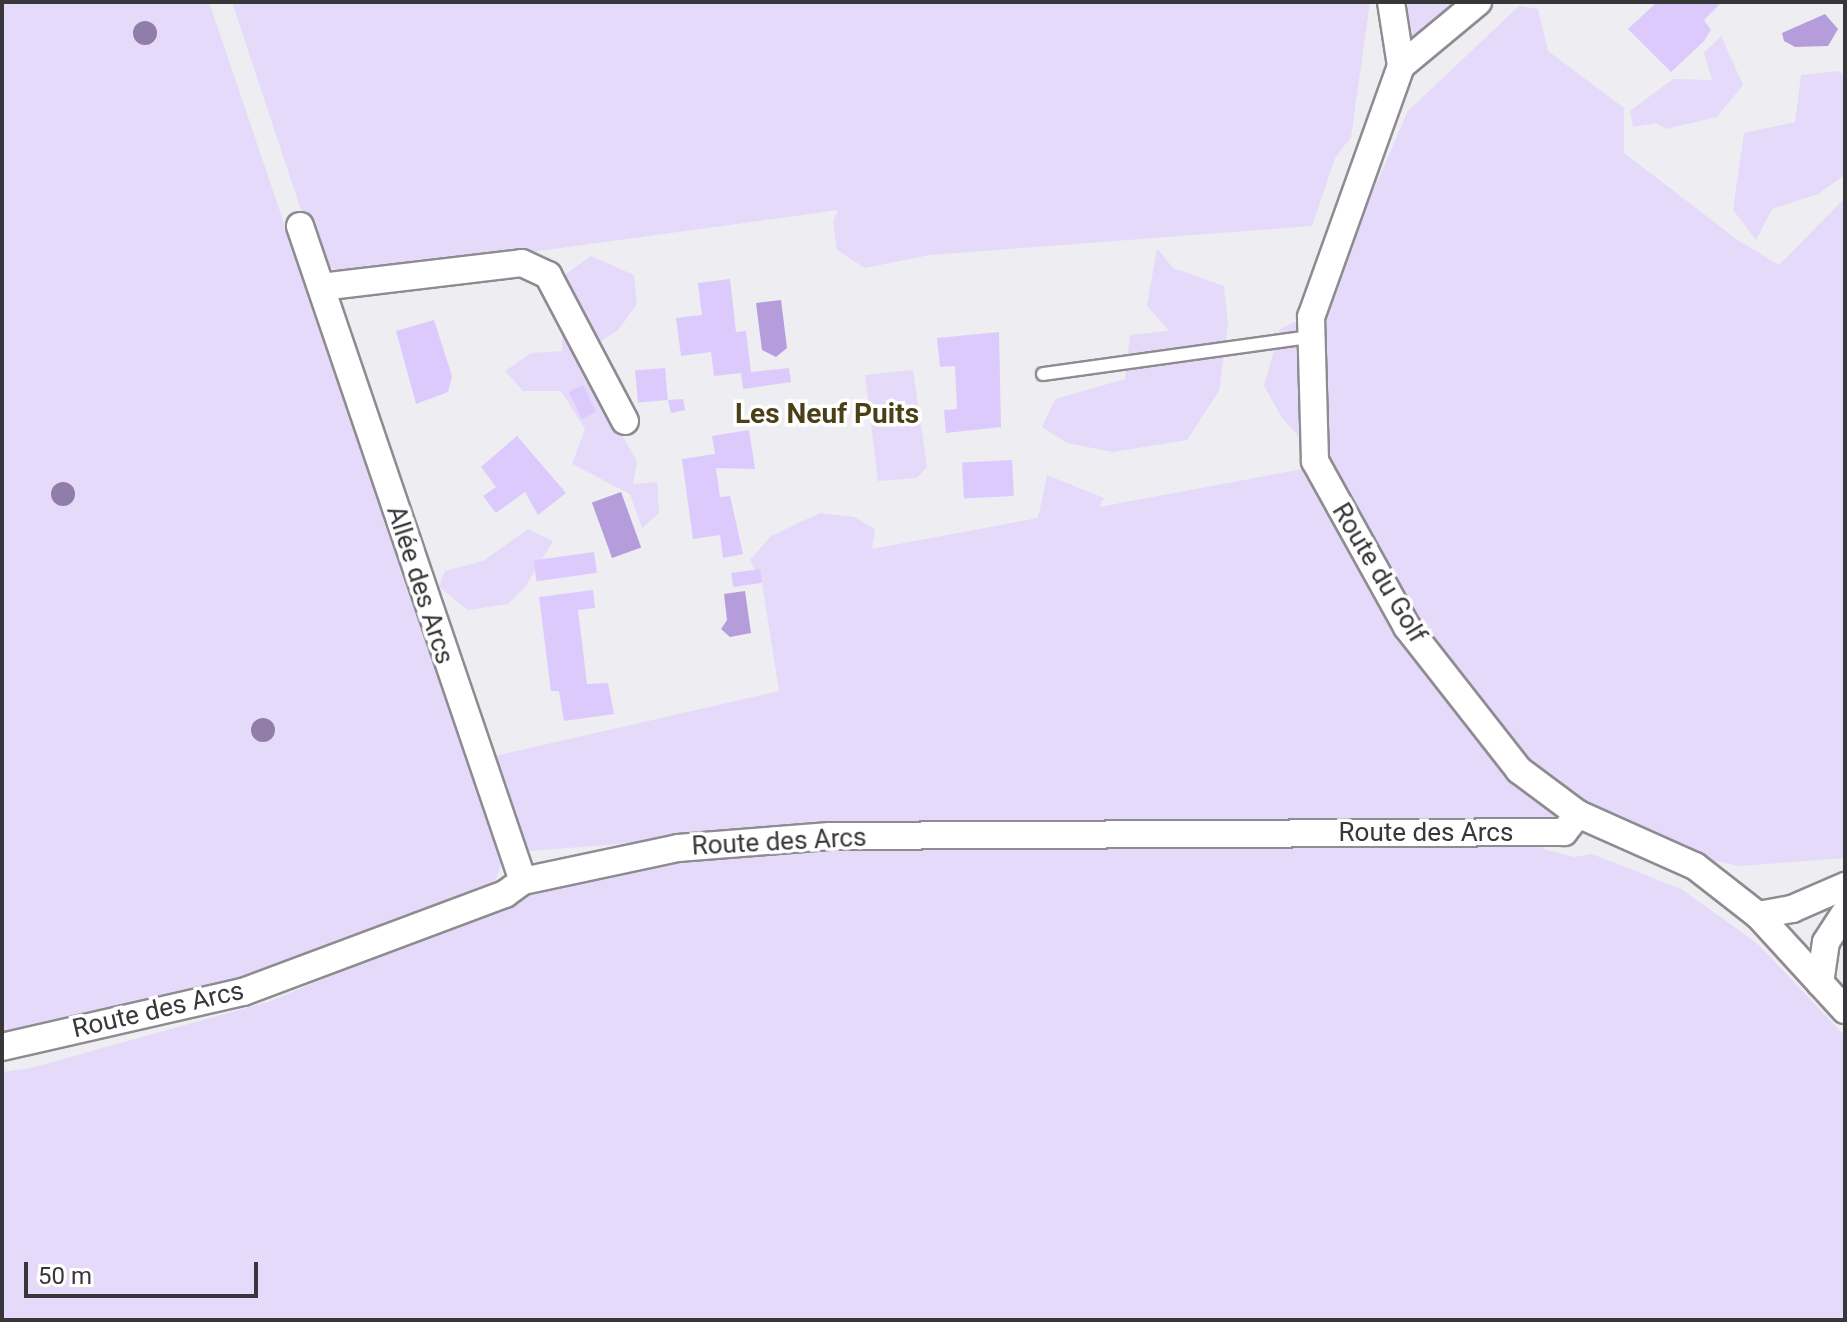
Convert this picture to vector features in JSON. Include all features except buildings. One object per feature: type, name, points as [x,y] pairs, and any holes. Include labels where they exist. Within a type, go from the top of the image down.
[{"type":"street","name":"Route du Golf","points":[[1391,2],[1401,66],[1311,317],[1315,461],[1399,613],[1519,770],[1578,814],[1695,866],[1758,915],[1845,1010]]},
{"type":"street","points":[[1401,66],[1478,2]]},
{"type":"street","name":"Allée des Arcs","points":[[300,226],[523,881]]},
{"type":"street","points":[[321,287],[522,263],[548,275],[625,421]]},
{"type":"street","name":"Route des Arcs","points":[[2,1047],[243,992],[505,894],[523,881],[678,848],[830,836],[1564,832],[1578,814]]},
{"type":"street","points":[[1758,915],[1792,909],[1845,886]]},
{"type":"street","points":[[1820,983],[1826,942],[1845,913]]},
{"type":"lane","points":[[1043,374],[1311,337]]},
{"type":"shaded area","points":[[2,2],[209,2],[501,863],[495,883],[321,949],[243,992],[2,1051]]},
{"type":"shaded area","points":[[232,2],[1370,2],[1351,137],[1335,158],[1312,226],[930,255],[865,268],[837,250],[833,221],[838,210],[349,277],[326,265],[312,243]]},
{"type":"shaded area","points":[[1391,2],[1478,2],[1401,66]]},
{"type":"shaded area","points":[[1519,6],[1538,9],[1548,51],[1624,108],[1624,153],[1739,241],[1779,265],[1845,198],[1845,858],[1739,866],[1534,821],[1543,849],[1574,857],[1592,854],[1681,889],[1758,944],[1845,1036],[1845,1320],[2,1320],[2,1072],[31,1068],[271,1001],[518,896],[806,829],[530,851],[513,826],[486,758],[779,691],[762,583],[750,560],[771,536],[820,513],[854,517],[875,529],[872,549],[1038,518],[1047,475],[1104,498],[1099,507],[1324,465],[1282,418],[1264,386],[1280,329],[1321,310],[1408,111]]},
{"type":"shaded area","points":[[1825,14],[1838,29],[1828,46],[1795,47],[1784,41],[1782,33]]},
{"type":"shaded area","points":[[1721,36],[1743,85],[1717,117],[1666,129],[1656,123],[1633,127],[1630,111],[1673,79],[1712,80],[1704,53]]},
{"type":"shaded area","points":[[1838,71],[1845,75],[1845,175],[1818,194],[1772,209],[1756,240],[1733,210],[1744,133],[1795,122],[1801,75]]},
{"type":"shaded area","points":[[1157,248],[1173,268],[1224,286],[1228,324],[1219,391],[1187,440],[1113,452],[1067,443],[1042,427],[1055,399],[1125,379],[1130,335],[1169,331],[1147,306]]},
{"type":"shaded area","points":[[591,256],[634,275],[637,304],[619,329],[597,344],[595,385],[637,462],[633,484],[657,482],[659,513],[642,528],[630,494],[572,464],[585,429],[561,391],[523,391],[505,371],[531,353],[562,351],[563,276]]},
{"type":"shaded area","points":[[781,300],[787,348],[776,357],[762,350],[756,303]]},
{"type":"shaded area","points":[[913,370],[927,467],[917,478],[878,481],[865,375]]},
{"type":"shaded area","points":[[621,492],[641,547],[612,558],[592,503]]},
{"type":"shaded area","points":[[528,529],[553,541],[525,587],[508,604],[468,610],[439,587],[445,571],[483,561]]},
{"type":"shaded area","points":[[745,591],[751,633],[730,637],[721,629],[727,620],[724,594]]},
{"type":"district","name":"Les Neuf Puits","points":[[827,414]]}]
